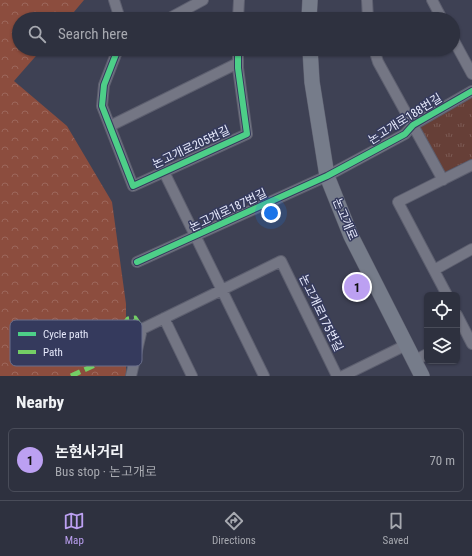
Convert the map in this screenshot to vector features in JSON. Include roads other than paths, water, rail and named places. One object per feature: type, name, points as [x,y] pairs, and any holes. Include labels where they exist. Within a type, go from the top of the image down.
[{"type":"main road","points":[[309,12],[310,0]]},
{"type":"main road","name":"논고개로","points":[[310,56],[312,82],[327,176],[351,236],[406,345],[420,358],[422,376]]},
{"type":"street","points":[[114,0],[118,12]]},
{"type":"street","points":[[181,12],[203,0]]},
{"type":"street","points":[[238,0],[238,12]]},
{"type":"street","points":[[367,0],[368,12]]},
{"type":"street","points":[[432,0],[438,12]]},
{"type":"street","points":[[460,52],[472,74]]},
{"type":"street","points":[[115,56],[104,85],[102,96],[102,106],[110,126],[238,63]]},
{"type":"street","name":"논고개로205번길","points":[[110,126],[133,186],[247,134],[238,56]]},
{"type":"street","name":"논고개로188번길","points":[[376,56],[413,125]]},
{"type":"street","name":"논고개로188번길","points":[[327,176],[405,134],[413,125],[472,91]]},
{"type":"street","points":[[413,125],[443,180]]},
{"type":"street","points":[[445,292],[398,202],[472,165]]},
{"type":"street","points":[[164,172],[264,376]]},
{"type":"street","name":"논고개로187번길","points":[[137,262],[196,237],[327,176]]},
{"type":"street","points":[[434,270],[472,249]]},
{"type":"street","name":"논고개로175번길","points":[[222,290],[281,261],[337,376]]},
{"type":"street","points":[[142,329],[222,290]]},
{"type":"street","points":[[164,318],[192,376]]},
{"type":"street","points":[[460,319],[469,332],[472,344]]},
{"type":"street","points":[[460,337],[469,332]]},
{"type":"street","points":[[343,376],[406,345]]},
{"type":"street","points":[[131,376],[133,366]]},
{"type":"place","name":"논현사거리","points":[[357,287]]}]
